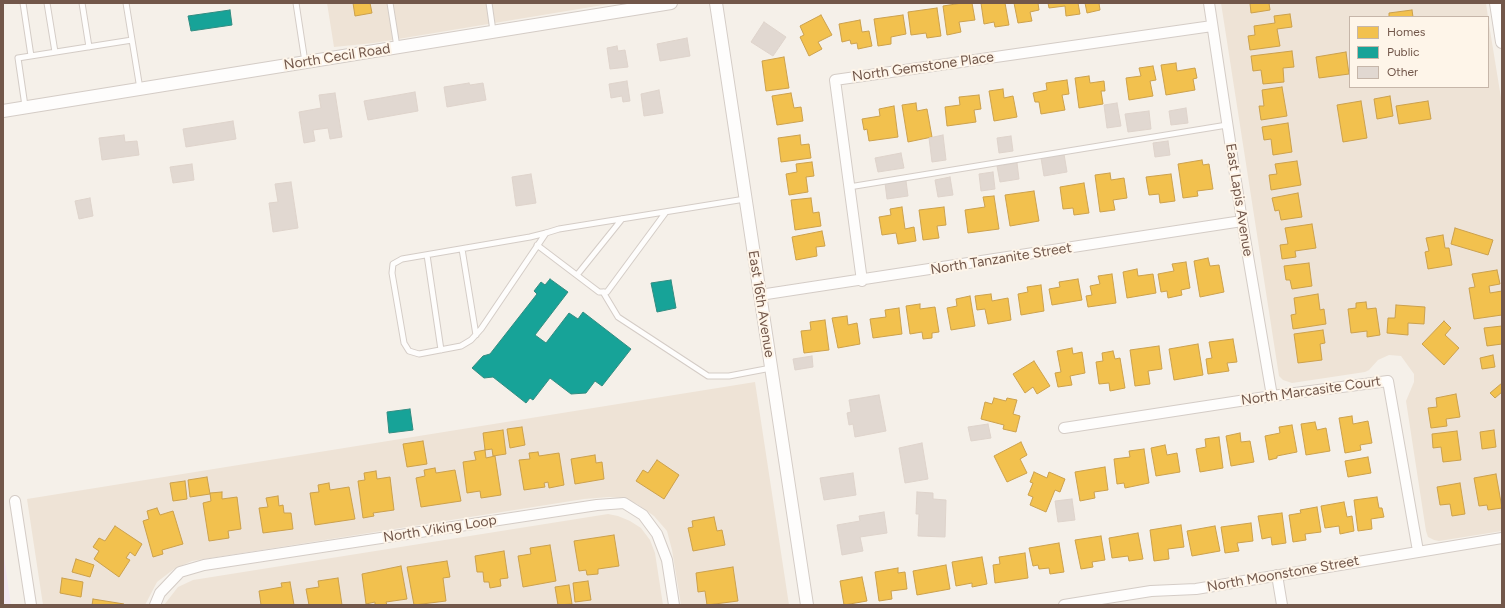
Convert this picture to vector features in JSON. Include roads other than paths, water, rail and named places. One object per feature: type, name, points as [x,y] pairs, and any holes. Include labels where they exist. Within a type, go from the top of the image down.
[{"type":"street","name":"North Cecil Road","points":[[3,111],[672,3]]},
{"type":"street","name":"East 16th Avenue","points":[[716,3],[807,605]]},
{"type":"street","name":"East Lapis Avenue","points":[[1209,3],[1242,221],[1272,396]]},
{"type":"street","points":[[1496,3],[1502,42]]},
{"type":"street","name":"North Gemstone Place","points":[[862,280],[835,80],[1212,26]]},
{"type":"street","name":"North Tanzanite Street","points":[[760,295],[1242,221]]},
{"type":"street","name":"North Marcasite Court","points":[[1064,428],[1388,380],[1418,551]]},
{"type":"street","points":[[16,501],[31,605]]},
{"type":"street","name":"North Viking Loop","points":[[155,605],[160,593],[180,572],[204,565],[597,505],[624,503],[643,515],[657,534],[667,560],[674,605]]},
{"type":"street","name":"North Moonstone Street","points":[[1064,605],[1122,600],[1151,591],[1196,589],[1502,538]]},
{"type":"street","points":[[1277,575],[1282,605]]},
{"type":"lane","points":[[23,3],[31,56]]},
{"type":"lane","points":[[47,3],[55,52]]},
{"type":"lane","points":[[82,3],[89,47]]},
{"type":"lane","points":[[126,3],[140,89]]},
{"type":"lane","points":[[296,3],[305,62]]},
{"type":"lane","points":[[390,3],[397,47]]},
{"type":"lane","points":[[489,3],[493,31]]},
{"type":"lane","points":[[26,108],[18,58],[132,40]]},
{"type":"lane","points":[[849,187],[1227,125]]},
{"type":"lane","points":[[546,233],[476,335],[461,346],[419,354],[409,351],[404,343],[392,273],[393,264],[402,260],[546,233],[745,199]]},
{"type":"lane","points":[[537,245],[599,292],[607,292],[666,212]]},
{"type":"lane","points":[[577,275],[622,219]]},
{"type":"lane","points":[[462,249],[476,335]]},
{"type":"lane","points":[[427,255],[441,350]]},
{"type":"lane","points":[[603,292],[618,317],[708,376],[729,376],[771,368]]}]
